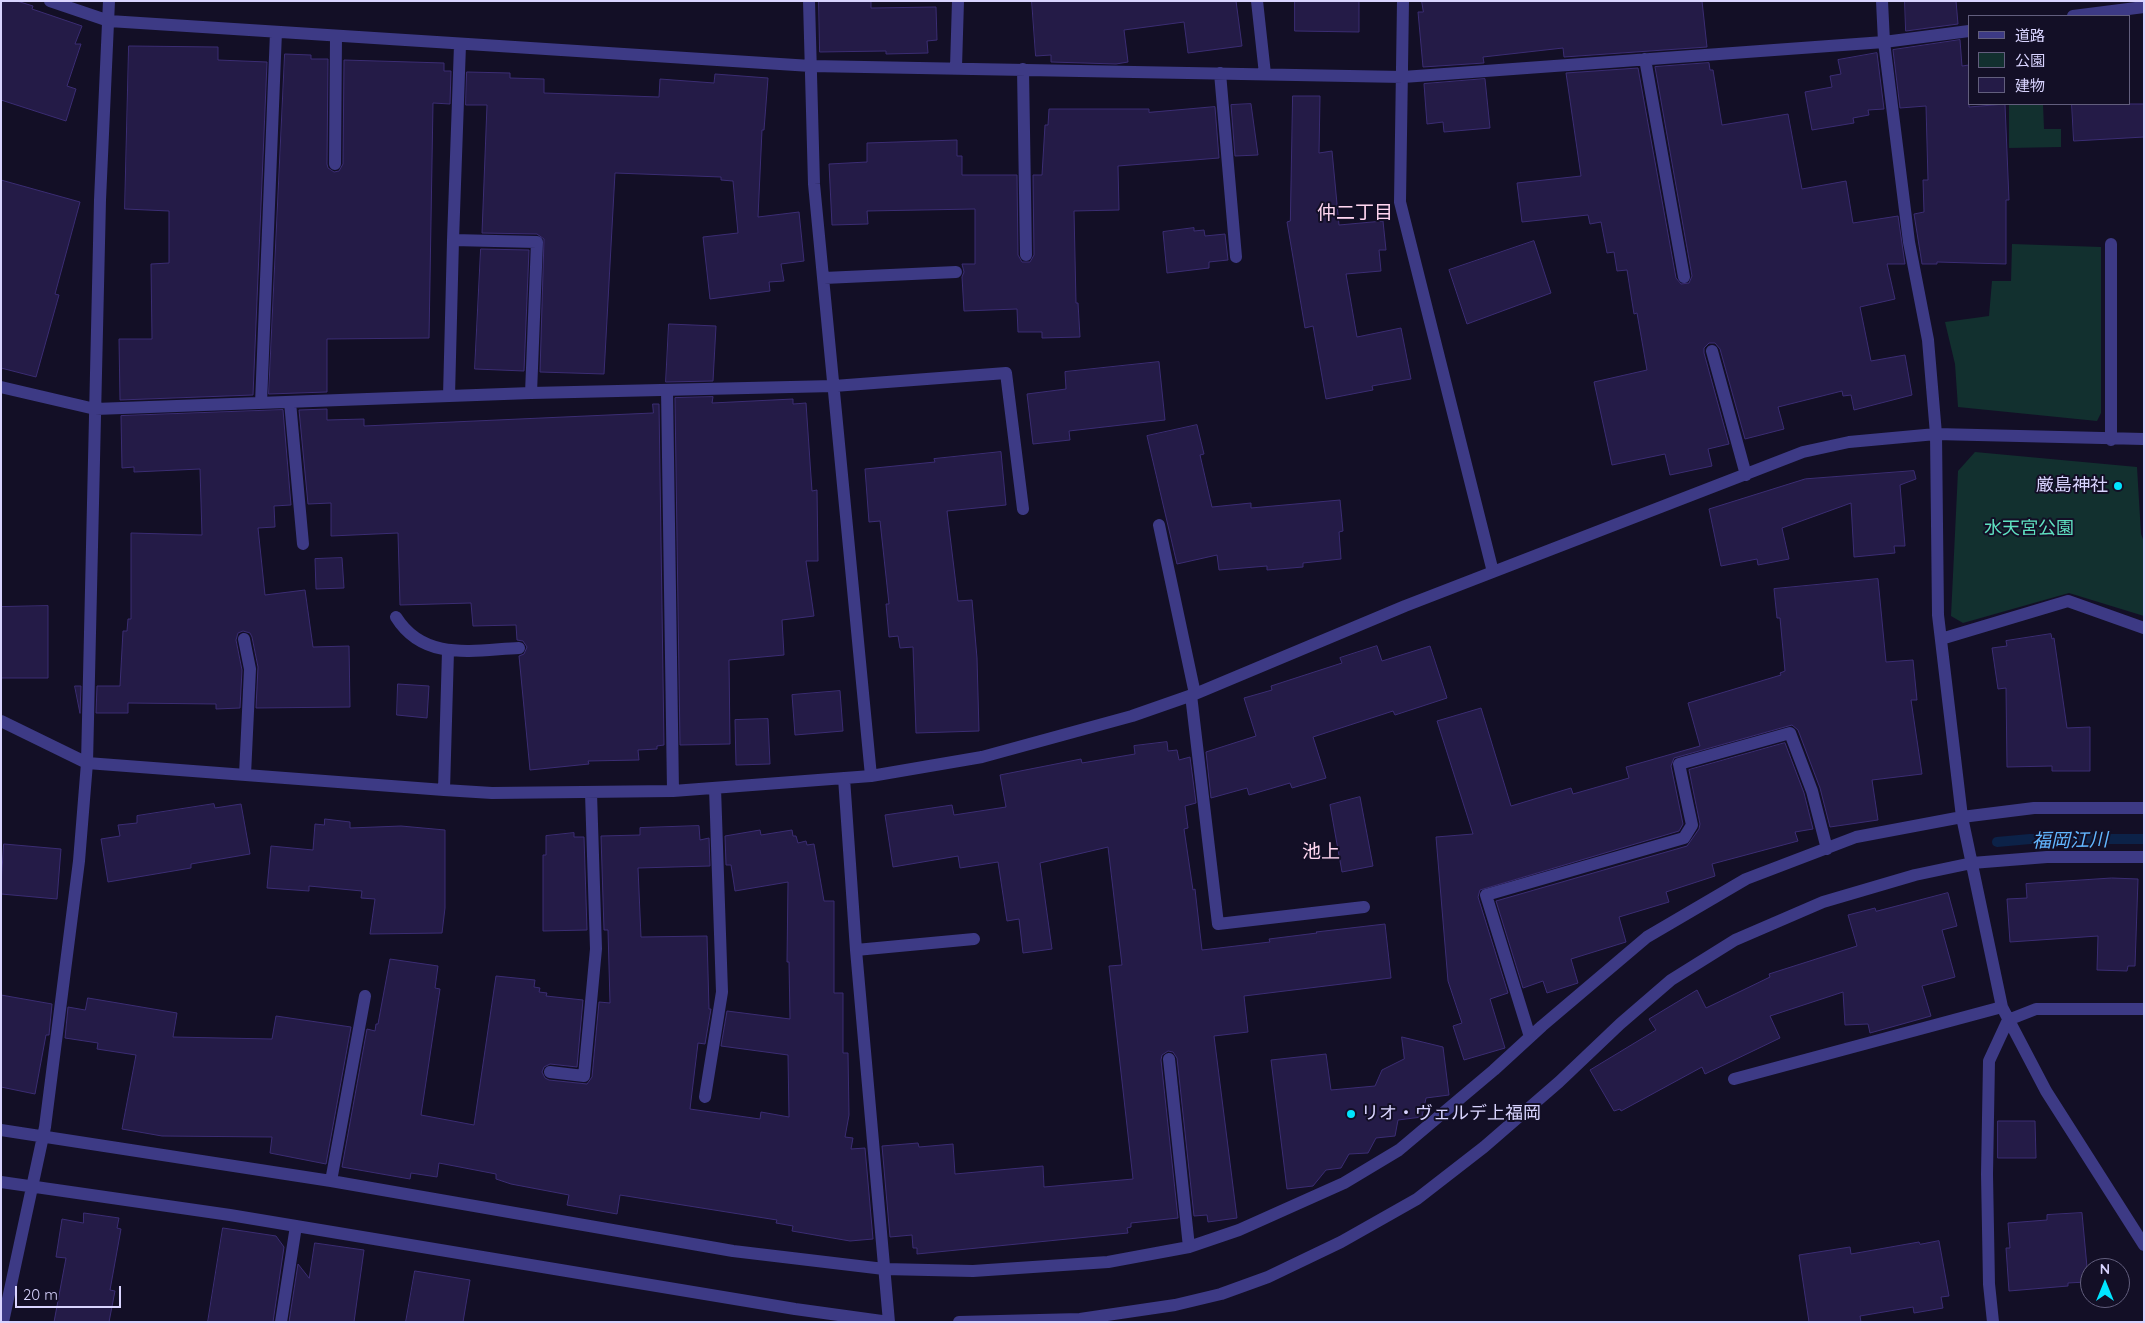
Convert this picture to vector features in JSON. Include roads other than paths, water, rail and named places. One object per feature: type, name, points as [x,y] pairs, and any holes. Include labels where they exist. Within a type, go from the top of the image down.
[{"type":"street","points":[[50,1],[109,21],[811,66],[956,67],[1403,77],[1884,42],[1968,30]]},
{"type":"street","points":[[3,1322],[43,1137],[79,861],[87,763],[100,200],[109,1]]},
{"type":"street","points":[[809,1],[814,184],[871,776]]},
{"type":"street","points":[[956,67],[958,1]]},
{"type":"street","points":[[1257,1],[1265,74]]},
{"type":"street","points":[[1404,1],[1400,202],[1493,572]]},
{"type":"street","points":[[1882,1],[1884,42],[1909,242],[1928,340],[1936,434],[1938,615],[1962,817],[2002,1007],[2046,1091],[2144,1245]]},
{"type":"street","points":[[2082,15],[2144,7]]},
{"type":"street","points":[[261,403],[276,32]]},
{"type":"street","points":[[335,164],[336,37]]},
{"type":"street","points":[[449,396],[460,45]]},
{"type":"street","points":[[1645,59],[1684,277]]},
{"type":"street","points":[[1023,69],[1026,255]]},
{"type":"street","points":[[1220,73],[1236,257]]},
{"type":"street","points":[[453,240],[537,242],[531,393]]},
{"type":"street","points":[[2111,244],[2111,440]]},
{"type":"street","points":[[824,278],[956,272]]},
{"type":"street","points":[[1712,351],[1746,475]]},
{"type":"street","points":[[1,387],[95,409],[531,393],[834,386],[1006,373],[1023,509]]},
{"type":"street","points":[[667,390],[673,791]]},
{"type":"street","points":[[290,402],[303,544]]},
{"type":"street","points":[[1,721],[87,763],[444,790],[492,793],[673,791],[871,776],[982,757],[1132,716],[1193,694],[1493,572],[1803,452],[1849,442],[1936,434],[2111,440],[2144,439]]},
{"type":"street","points":[[1159,525],[1193,694],[1218,924],[1364,907]]},
{"type":"street","points":[[1941,638],[2068,601],[2144,628]]},
{"type":"street","points":[[396,617],[403,628],[425,644],[448,651],[519,648]]},
{"type":"street","points":[[244,638],[250,669],[245,775]]},
{"type":"street","points":[[444,790],[448,651]]},
{"type":"street","points":[[1530,1037],[1486,895],[1684,838],[1692,825],[1679,764],[1790,732],[1812,791],[1827,849]]},
{"type":"street","points":[[1,1182],[296,1226],[794,1315],[889,1322],[856,950],[844,778]]},
{"type":"street","points":[[705,1097],[722,992],[715,788]]},
{"type":"street","points":[[550,1072],[584,1076],[596,949],[591,793]]},
{"type":"street","points":[[1,1130],[332,1181],[733,1251],[884,1269],[973,1271],[1108,1262],[1189,1247],[1239,1230],[1335,1187],[1391,1154],[1457,1103],[1530,1037],[1648,937],[1746,879],[1856,837],[1962,817],[2034,808],[2144,808]]},
{"type":"street","points":[[959,1322],[1090,1318],[1175,1305],[1221,1294],[1268,1277],[1342,1242],[1416,1199],[1484,1147],[1671,980],[1736,940],[1823,902],[1915,875],[1972,863],[2047,857],[2144,857]]},
{"type":"street","points":[[856,950],[974,939]]},
{"type":"street","points":[[332,1181],[365,996]]},
{"type":"street","points":[[1734,1079],[2002,1007]]},
{"type":"street","points":[[1992,1322],[1989,1284],[1987,1174],[1989,1061],[2008,1020],[2036,1009],[2144,1009]]},
{"type":"street","points":[[1169,1059],[1189,1247]]},
{"type":"street","points":[[280,1322],[296,1226]]},
{"type":"waterway","name":"福岡江川","points":[[1997,842],[2030,839],[2144,839]]},
{"type":"place","name":"厳島神社","points":[[2118,486]]},
{"type":"place","name":"リオ・ヴェルデ上福岡","points":[[1351,1114]]},
{"type":"district","name":"仲二丁目","points":[[1355,213]]},
{"type":"district","name":"池上","points":[[1321,852]]},
{"type":"park label","name":"水天宮公園","points":[[2029,529]]}]
